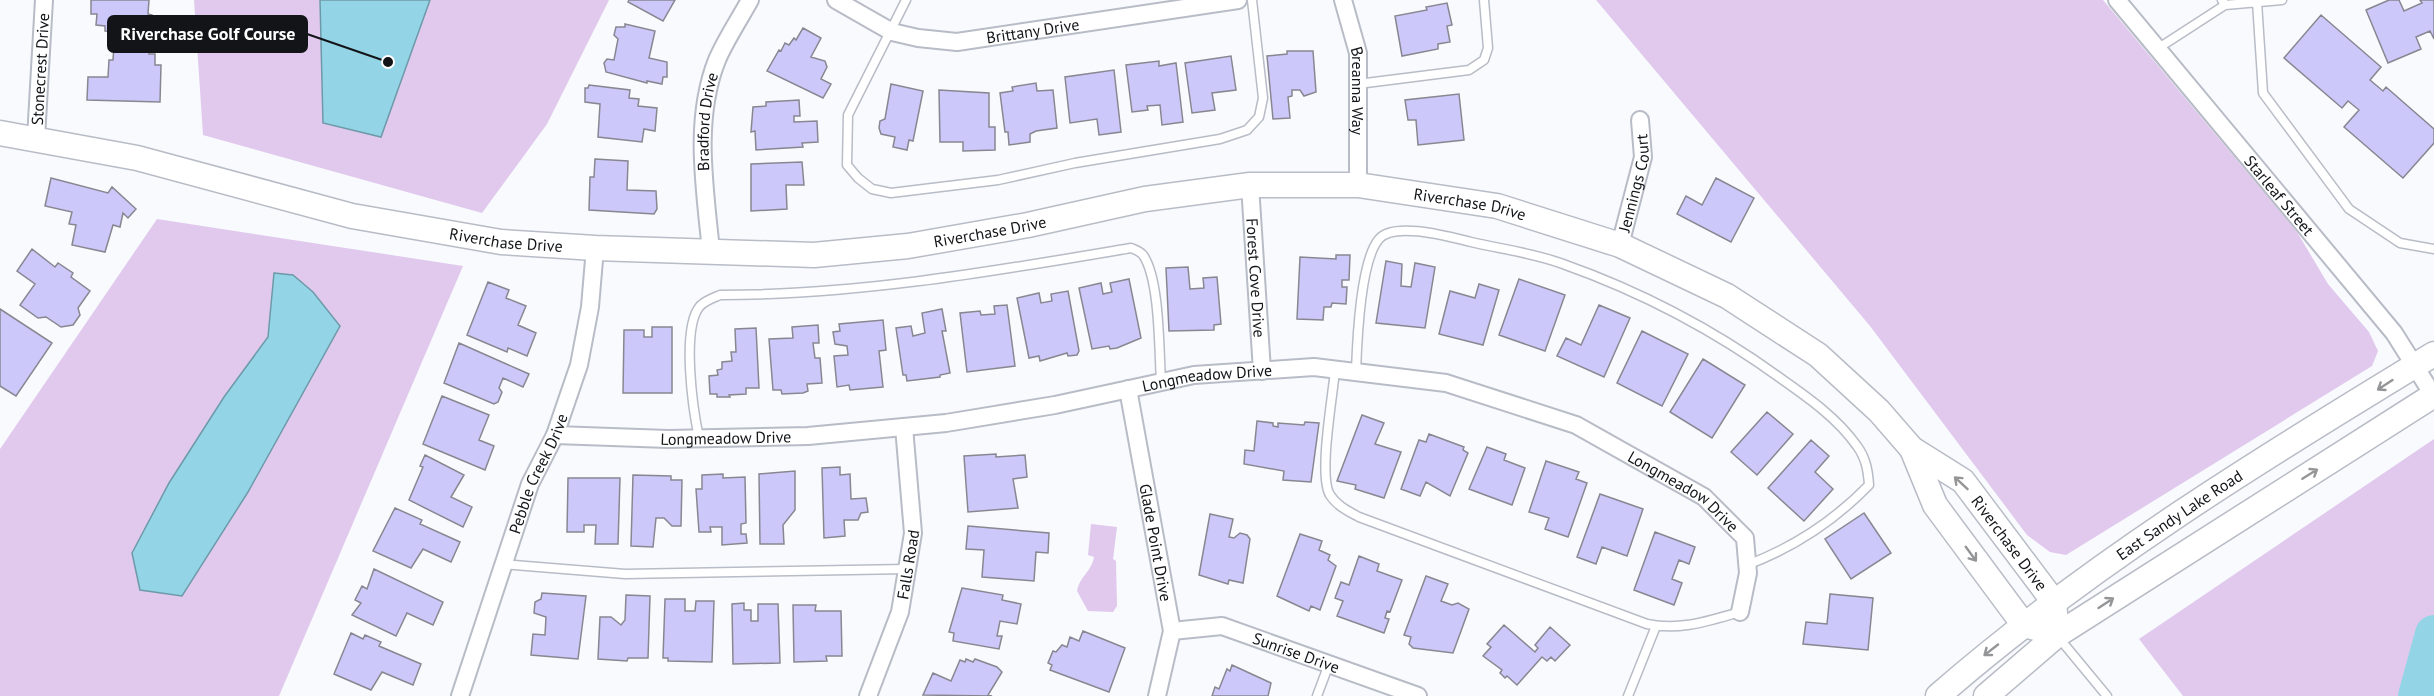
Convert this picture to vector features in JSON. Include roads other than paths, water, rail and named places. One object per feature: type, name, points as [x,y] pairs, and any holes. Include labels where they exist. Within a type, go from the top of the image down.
[{"type":"street","name":"Stonecrest Drive","points":[[36,138],[44,0]]},
{"type":"street","name":"Bradford Drive","points":[[711,251],[703,167],[708,93],[717,61],[750,0]]},
{"type":"street","name":"Brittany Drive","points":[[836,0],[892,32],[918,38],[957,42],[1238,0]]},
{"type":"street","name":"Breanna Way","points":[[1343,0],[1358,53],[1358,185]]},
{"type":"street","name":"Starleaf Street","points":[[2117,0],[2394,333],[2425,359],[2434,395]]},
{"type":"street","name":"Jennings Court","points":[[1620,244],[1642,157],[1640,120]]},
{"type":"street","name":"Riverchase Drive","points":[[0,133],[137,158],[352,216],[501,242],[595,248],[814,255],[908,246],[1028,225],[1144,199],[1250,185],[1358,185],[1497,206],[1620,244],[1727,296],[1818,355],[1879,411],[1912,449],[1963,481],[2054,602],[2057,635]]},
{"type":"street","name":"Forest Cove Drive","points":[[1250,185],[1262,370]]},
{"type":"street","name":"Pebble Creek Drive","points":[[460,696],[530,484],[555,435],[579,365],[590,307],[595,248]]},
{"type":"street","name":"East Sandy Lake Road","points":[[1938,696],[2054,602],[2216,492],[2425,359]]},
{"type":"street","name":"Longmeadow Drive","points":[[555,435],[699,438],[808,436],[968,419],[1194,375],[1262,370],[1314,367],[1446,383],[1576,425],[1704,497],[1745,538],[1747,566],[1740,612]]},
{"type":"street","name":"Glade Point Drive","points":[[1128,389],[1172,631],[1157,696]]},
{"type":"street","name":"East Sandy Lake Road","points":[[1986,696],[2057,635],[2434,395]]},
{"type":"street","name":"Falls Road","points":[[868,696],[900,612],[914,533],[904,427]]},
{"type":"street","name":"Riverchase Drive","points":[[1912,449],[1935,505],[2024,625]]},
{"type":"street","points":[[2024,625],[2057,635]]},
{"type":"street","name":"Sunrise Drive","points":[[1172,631],[1222,626],[1418,696]]},
{"type":"lane","points":[[906,0],[892,32],[848,115],[847,165],[872,189],[891,193],[998,180],[1075,163],[1220,140],[1247,130],[1259,117],[1263,98],[1252,0]]},
{"type":"lane","points":[[1358,84],[1469,70],[1484,60],[1488,48],[1485,0]]},
{"type":"lane","points":[[2157,49],[2223,2],[2282,0]]},
{"type":"lane","points":[[2257,2],[2263,93],[2349,209],[2400,243],[2434,249]]},
{"type":"lane","points":[[1356,372],[1359,313],[1371,252],[1379,237],[1394,231],[1428,232],[1560,262],[1635,291],[1744,351],[1820,406],[1858,447],[1868,467],[1869,484],[1842,512],[1784,551],[1747,566]]},
{"type":"lane","points":[[699,438],[691,401],[690,326],[699,307],[720,295],[832,291],[912,284],[1131,248],[1142,253],[1149,267],[1154,289],[1161,382]]},
{"type":"lane","points":[[1335,370],[1325,473],[1328,493],[1339,506],[1359,517],[1656,626],[1690,626],[1740,612]]},
{"type":"lane","points":[[503,564],[625,574],[908,568]]},
{"type":"lane","points":[[1628,696],[1656,626]]},
{"type":"lane","points":[[2057,635],[2107,696]]},
{"type":"lane","points":[[1317,696],[1329,664]]},
{"type":"water","points":[[320,0],[430,0],[381,137],[323,123]]},
{"type":"water","points":[[274,273],[293,275],[313,292],[340,326],[248,492],[182,596],[140,590],[132,553],[169,483],[224,397],[268,337]]},
{"type":"waterway","points":[[2417,696],[2434,634]]},
{"type":"place","name":"Riverchase Golf Course","points":[[388,62]]}]
